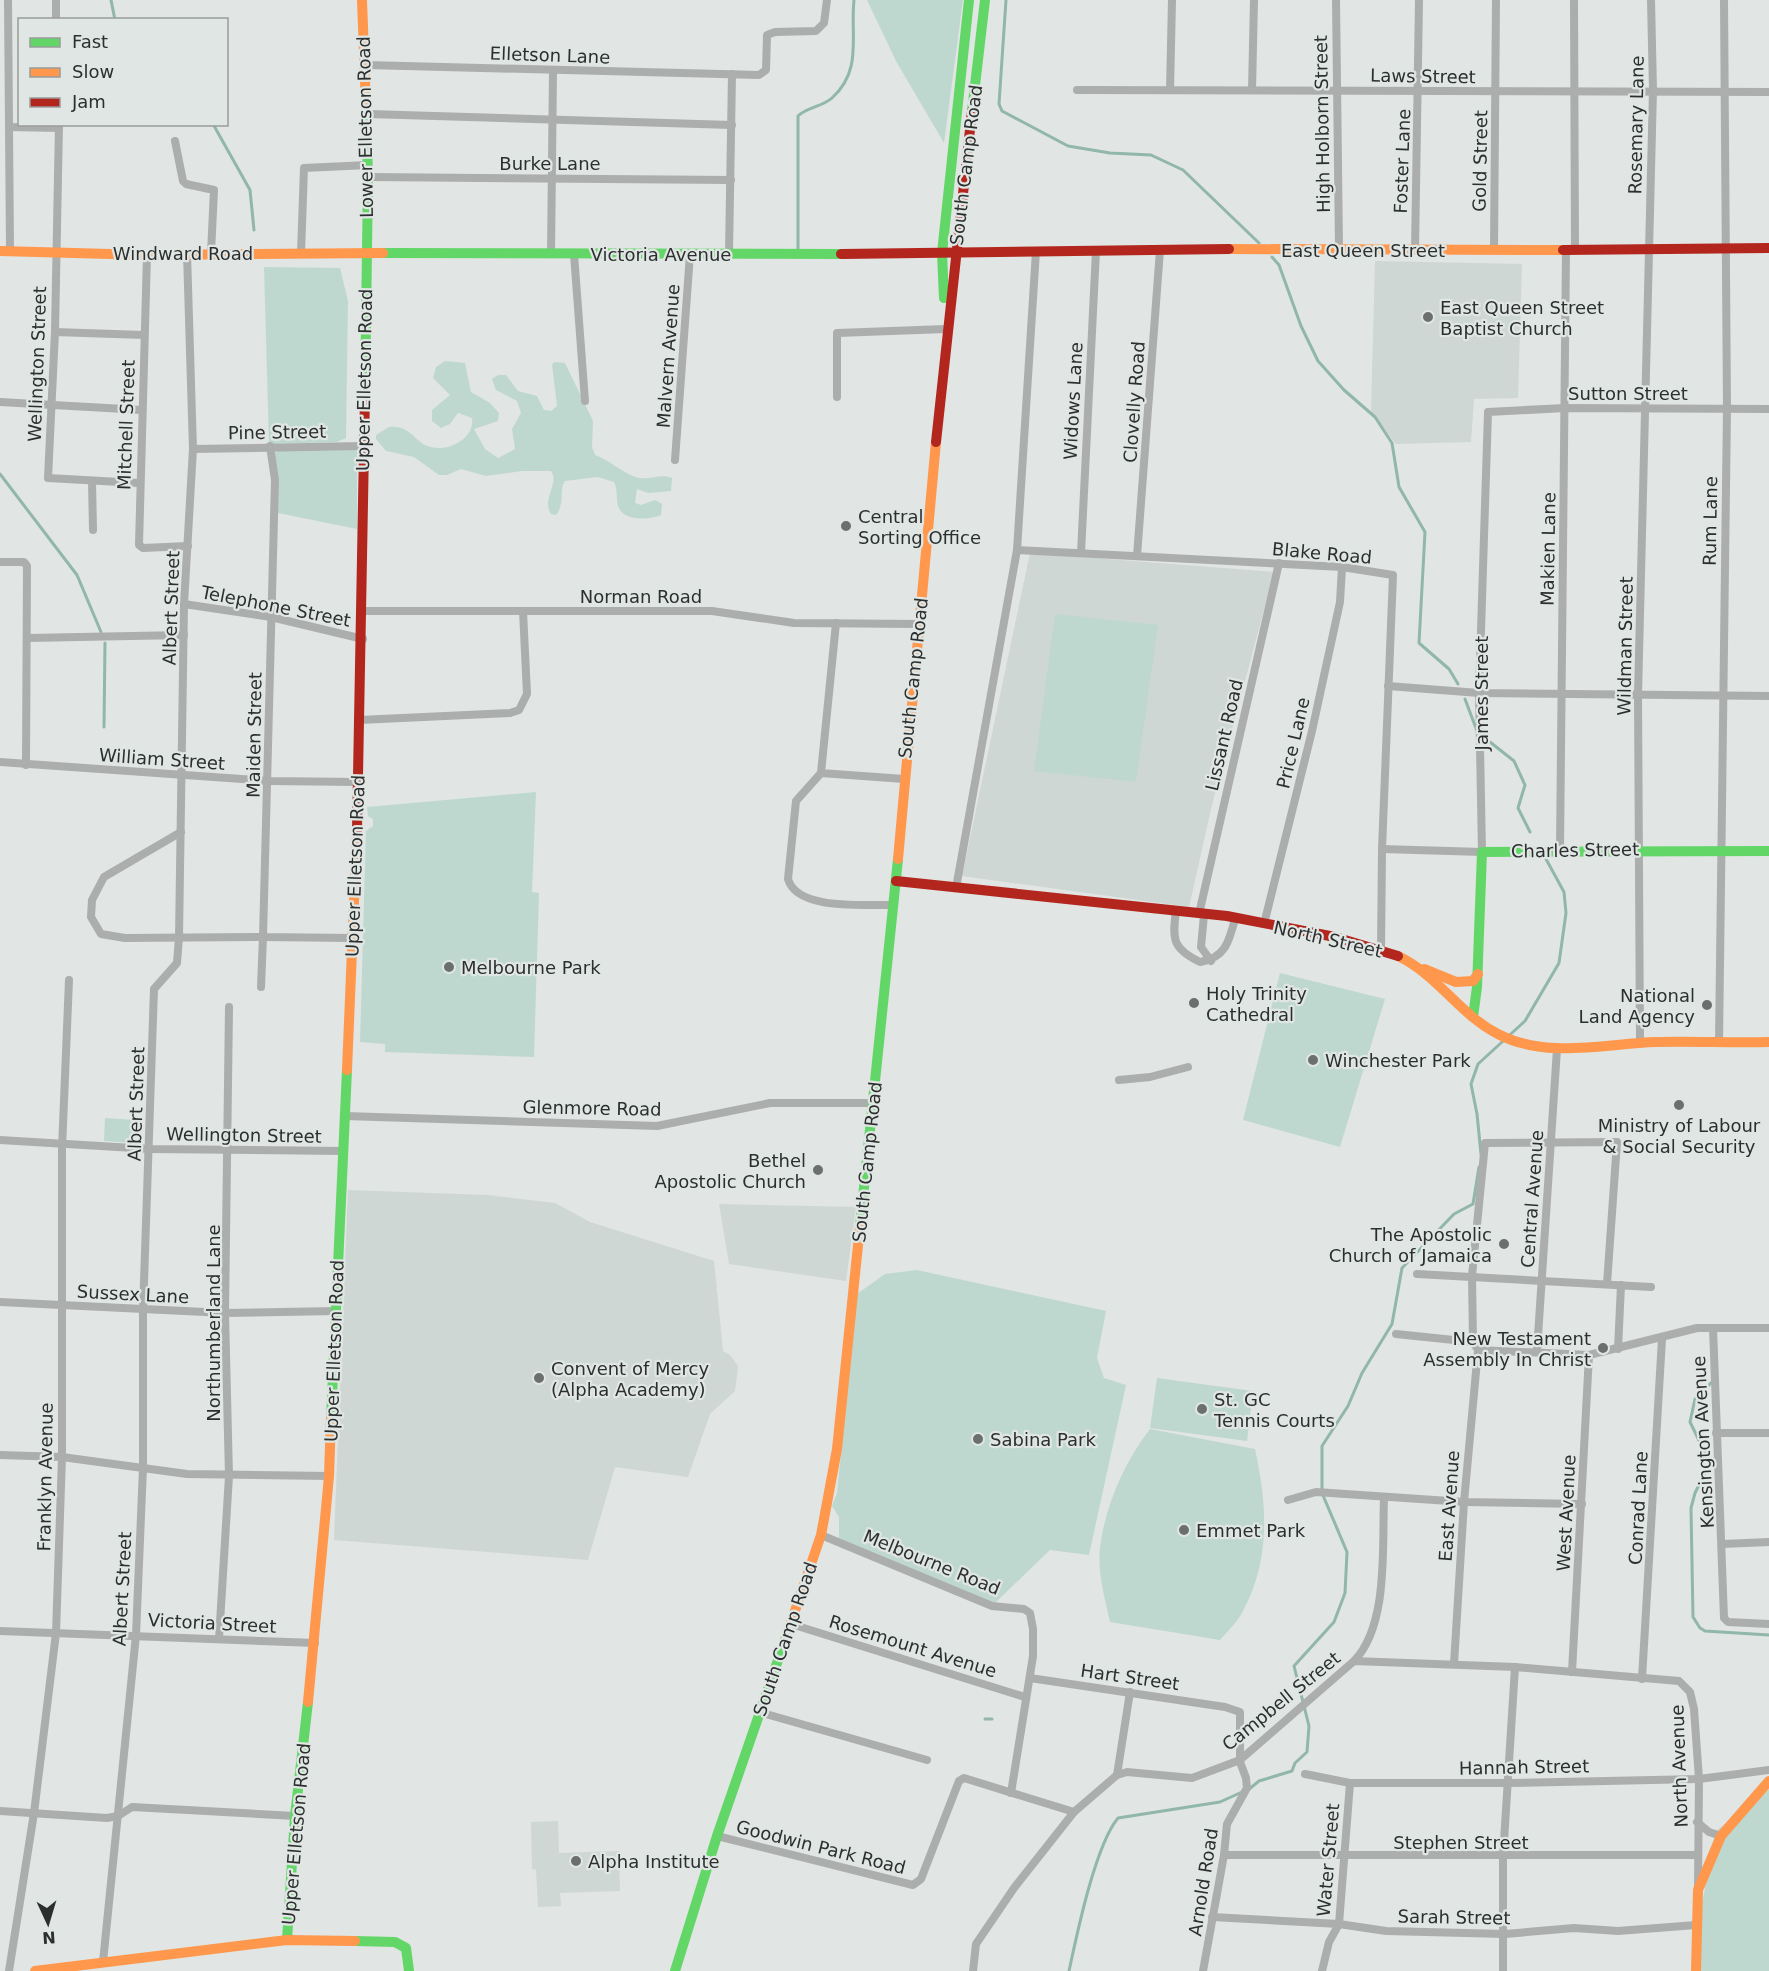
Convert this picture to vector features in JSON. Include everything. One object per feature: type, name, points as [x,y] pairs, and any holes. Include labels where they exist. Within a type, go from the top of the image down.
[{"type":"main road","name":"Lower Elletson Road","points":[[362,0],[368,114],[365,255]]},
{"type":"main road","name":"South Camp Road","points":[[946,329],[942,253],[969,0]]},
{"type":"main road","name":"South Camp Road","points":[[675,1971],[717,1836],[821,1535],[837,1449],[896,881],[946,329],[985,0]]},
{"type":"main road","name":"East Queen Street","points":[[956,253],[1339,248],[1415,251],[1769,248]]},
{"type":"main road","name":"Windward Road","points":[[5,251],[147,255],[211,253],[365,255]]},
{"type":"main road","name":"Victoria Avenue","points":[[365,255],[956,253]]},
{"type":"main road","name":"Upper Elletson Road","points":[[287,1940],[296,1816],[315,1643],[329,1476],[359,782],[363,639],[362,446],[365,255]]},
{"type":"main road","name":"Charles Street","points":[[1482,852],[1560,849],[1769,851]]},
{"type":"main road","name":"James Street","points":[[1473,1017],[1478,974],[1482,852]]},
{"type":"main road","name":"North Street","points":[[896,881],[1202,914],[1333,937],[1381,950],[1418,967],[1473,1017],[1511,1041],[1557,1049],[1640,1042],[1769,1042]]},
{"type":"main road","points":[[1418,967],[1462,983],[1473,981],[1478,974]]},
{"type":"main road","points":[[1696,1971],[1698,1890],[1721,1836],[1765,1785]]},
{"type":"main road","points":[[35,1971],[287,1940],[395,1942],[406,1948],[409,1954],[409,1971]]},
{"type":"street","points":[[5,251],[10,127],[8,0]]},
{"type":"street","points":[[56,0],[56,18]]},
{"type":"street","name":"Elletson Lane","points":[[366,65],[764,74],[767,36],[775,32],[816,31],[824,23],[827,0]]},
{"type":"street","points":[[1170,90],[1172,0]]},
{"type":"street","points":[[1252,90],[1254,0]]},
{"type":"street","name":"High Holborn Street","points":[[1336,0],[1339,248]]},
{"type":"street","name":"Foster Lane","points":[[1415,251],[1419,0]]},
{"type":"street","name":"Gold Street","points":[[1494,250],[1496,0]]},
{"type":"street","name":"Makien Lane","points":[[1560,849],[1565,408],[1574,92],[1574,0]]},
{"type":"street","name":"Rosemary Lane","points":[[1649,250],[1653,90],[1651,0]]},
{"type":"street","name":"Rum Lane","points":[[1719,1043],[1727,408],[1724,0]]},
{"type":"street","points":[[550,254],[553,70]]},
{"type":"street","points":[[729,253],[732,74]]},
{"type":"street","name":"Laws Street","points":[[1077,90],[1769,92]]},
{"type":"street","points":[[368,114],[732,125]]},
{"type":"street","points":[[10,127],[58,126]]},
{"type":"street","name":"Wellington Street","points":[[58,126],[55,332],[48,478],[92,481]]},
{"type":"street","points":[[175,141],[183,181],[186,184],[214,190],[211,253]]},
{"type":"street","name":"Burke Lane","points":[[301,253],[304,168],[552,179],[730,180]]},
{"type":"street","name":"Clovelly Road","points":[[1137,556],[1160,250]]},
{"type":"street","name":"Wildman Street","points":[[1640,1042],[1638,695],[1649,250]]},
{"type":"street","name":"Widows Lane","points":[[1081,553],[1096,251]]},
{"type":"street","points":[[956,888],[1017,550],[1036,252]]},
{"type":"street","name":"Albert Street","points":[[103,1962],[136,1635],[142,1468],[143,1311],[154,989],[177,963],[179,937],[184,604],[192,449],[187,254]]},
{"type":"street","points":[[574,254],[585,401]]},
{"type":"street","name":"Malvern Avenue","points":[[675,460],[690,254]]},
{"type":"street","name":"Mitchell Street","points":[[147,255],[138,483],[140,547],[188,546]]},
{"type":"street","points":[[837,397],[837,333],[946,329]]},
{"type":"street","points":[[55,332],[144,334]]},
{"type":"street","points":[[0,402],[142,410]]},
{"type":"street","name":"Sutton Street","points":[[1488,412],[1646,407],[1769,409]]},
{"type":"street","name":"James Street","points":[[1482,852],[1479,693],[1488,412]]},
{"type":"street","name":"Maiden Street","points":[[261,987],[269,781],[270,617],[275,480],[270,446]]},
{"type":"street","name":"Pine Street","points":[[192,449],[362,446]]},
{"type":"street","points":[[93,530],[92,481],[138,483]]},
{"type":"street","name":"Blake Road","points":[[1017,550],[1342,567],[1394,576],[1382,849],[1381,950]]},
{"type":"street","points":[[0,562],[26,563],[26,765]]},
{"type":"street","name":"Lissant Road","points":[[1201,946],[1202,914],[1279,563]]},
{"type":"street","name":"Price Lane","points":[[1264,924],[1312,731],[1340,602],[1342,567]]},
{"type":"street","name":"Telephone Street","points":[[184,604],[270,617],[363,639]]},
{"type":"street","name":"Norman Road","points":[[363,611],[712,611],[738,612],[774,621],[919,624]]},
{"type":"street","points":[[359,720],[510,713],[519,710],[527,694],[523,611]]},
{"type":"street","points":[[836,623],[821,773],[796,801],[788,879],[790,887],[809,901],[893,905]]},
{"type":"street","points":[[27,638],[184,635]]},
{"type":"street","points":[[1388,686],[1479,693],[1769,696]]},
{"type":"street","name":"William Street","points":[[0,762],[269,781],[359,782]]},
{"type":"street","points":[[821,773],[904,779]]},
{"type":"street","points":[[181,832],[104,877],[92,900],[91,917],[101,934],[125,938],[351,938]]},
{"type":"street","name":"Charles Street","points":[[1382,849],[1482,852]]},
{"type":"street","points":[[1176,911],[1175,943],[1183,954],[1200,962],[1218,958],[1227,947],[1235,919]]},
{"type":"street","points":[[1190,957],[1201,946],[1211,961]]},
{"type":"street","name":"Franklyn Avenue","points":[[9,1971],[34,1813],[56,1633],[62,1457],[63,1146],[69,980]]},
{"type":"street","name":"Northumberland Lane","points":[[219,1639],[229,1476],[225,1313],[229,1152],[229,1007]]},
{"type":"street","name":"Central Avenue","points":[[1538,1351],[1557,1049]]},
{"type":"street","points":[[1119,1080],[1150,1077],[1188,1067]]},
{"type":"street","name":"Glenmore Road","points":[[345,1116],[657,1126],[770,1103],[873,1103]]},
{"type":"street","name":"Wellington Street","points":[[0,1140],[63,1146],[229,1152],[343,1151]]},
{"type":"street","points":[[1607,1284],[1617,1142],[1485,1143],[1472,1276],[1473,1342],[1478,1350],[1589,1355],[1697,1328],[1769,1328]]},
{"type":"street","points":[[1417,1274],[1651,1287]]},
{"type":"street","points":[[1618,1349],[1621,1285]]},
{"type":"street","name":"Sussex Lane","points":[[0,1302],[143,1311],[225,1313],[336,1311]]},
{"type":"street","name":"Kensington Avenue","points":[[1713,1328],[1722,1544],[1769,1542]]},
{"type":"street","points":[[1396,1334],[1473,1342]]},
{"type":"street","name":"Conrad Lane","points":[[1642,1678],[1662,1338]]},
{"type":"street","name":"East Avenue","points":[[1454,1664],[1464,1502],[1478,1350]]},
{"type":"street","name":"West Avenue","points":[[1572,1672],[1589,1355]]},
{"type":"street","points":[[1716,1433],[1769,1433]]},
{"type":"street","points":[[0,1455],[62,1457],[142,1468],[229,1476],[329,1476]]},
{"type":"street","points":[[1288,1500],[1316,1492],[1464,1502],[1582,1504]]},
{"type":"street","points":[[1354,1661],[1368,1641],[1377,1609],[1384,1498]]},
{"type":"street","name":"Melbourne Road","points":[[821,1535],[992,1606],[1024,1609],[1030,1613],[1033,1629],[1030,1678],[1025,1697],[1011,1793]]},
{"type":"street","points":[[1722,1544],[1726,1621],[1769,1624]]},
{"type":"street","name":"Rosemount Avenue","points":[[791,1624],[1025,1697]]},
{"type":"street","name":"Victoria Street","points":[[0,1631],[315,1643]]},
{"type":"street","name":"Campbell Street","points":[[1117,1775],[1127,1772],[1192,1778],[1240,1760],[1354,1661],[1515,1667],[1572,1672]]},
{"type":"street","points":[[1503,1971],[1505,1934],[1503,1857],[1515,1667]]},
{"type":"street","name":"North Avenue","points":[[1572,1672],[1679,1681],[1690,1692],[1699,1779],[1698,1890]]},
{"type":"street","name":"Hart Street","points":[[1030,1678],[1225,1707]]},
{"type":"street","points":[[973,1971],[979,1937],[1074,1812],[1117,1775],[1130,1692]]},
{"type":"street","name":"Arnold Road","points":[[1203,1971],[1224,1855],[1227,1824],[1246,1788],[1246,1778],[1240,1760],[1240,1712],[1225,1707]]},
{"type":"street","points":[[759,1712],[927,1760]]},
{"type":"street","name":"Hannah Street","points":[[1305,1774],[1350,1783],[1509,1783],[1699,1779],[1769,1770]]},
{"type":"street","points":[[1750,1773],[1765,1785]]},
{"type":"street","name":"Goodwin Park Road","points":[[717,1836],[913,1885],[921,1879],[959,1781],[964,1778],[1011,1793]]},
{"type":"street","name":"Water Street","points":[[1322,1971],[1329,1942],[1339,1924],[1350,1783]]},
{"type":"street","points":[[1011,1793],[1074,1812]]},
{"type":"street","points":[[0,1811],[107,1818],[118,1816],[132,1807],[296,1816]]},
{"type":"street","points":[[1697,1822],[1709,1832],[1721,1836]]},
{"type":"street","name":"Stephen Street","points":[[1224,1855],[1344,1857],[1697,1855]]},
{"type":"street","name":"Sarah Street","points":[[1212,1917],[1339,1924],[1386,1931],[1505,1934],[1574,1928],[1618,1930],[1696,1925]]},
{"type":"shaded area","points":[[1375,261],[1522,264],[1518,398],[1474,399],[1471,442],[1396,444],[1371,411]]},
{"type":"shaded area","points":[[1030,553],[1274,572],[1212,805],[1189,907],[962,876]]},
{"type":"shaded area","name":"Convent of Mercy (Alpha Academy)","points":[[348,1190],[488,1195],[555,1203],[590,1222],[714,1261],[723,1351],[730,1355],[738,1366],[735,1391],[710,1414],[688,1477],[615,1467],[588,1560],[334,1540]]},
{"type":"shaded area","points":[[719,1204],[856,1207],[846,1281],[729,1264]]},
{"type":"shaded area","name":"Alpha Institute","points":[[558,1821],[559,1853],[619,1851],[620,1891],[560,1893],[561,1906],[538,1907],[536,1870],[532,1869],[531,1822]]},
{"type":"green space","points":[[867,0],[963,0],[944,143],[896,61]]},
{"type":"green space","points":[[264,267],[340,268],[348,301],[346,438],[337,442],[269,444]]},
{"type":"green space","points":[[445,361],[465,363],[471,392],[490,403],[499,413],[498,421],[474,429],[485,449],[498,458],[515,449],[512,429],[521,413],[517,401],[496,390],[492,379],[498,375],[506,375],[518,391],[537,396],[544,410],[551,411],[557,406],[552,365],[554,362],[565,363],[593,421],[592,447],[595,455],[639,478],[664,476],[672,478],[671,491],[648,493],[637,489],[635,503],[641,505],[655,500],[662,504],[661,515],[644,519],[625,515],[618,506],[614,482],[598,477],[565,481],[559,510],[556,515],[551,514],[548,503],[553,481],[551,471],[522,471],[486,476],[461,469],[447,475],[439,475],[414,457],[386,451],[376,439],[376,435],[389,427],[403,428],[426,445],[438,448],[459,442],[469,432],[472,418],[458,413],[450,424],[441,428],[432,421],[432,410],[450,395],[433,378],[436,367]]},
{"type":"green space","points":[[278,450],[357,450],[357,529],[278,513],[274,454]]},
{"type":"green space","points":[[1055,614],[1158,625],[1136,782],[1034,771]]},
{"type":"green space","name":"Melbourne Park","points":[[536,792],[532,892],[539,893],[534,1057],[385,1052],[385,1044],[360,1042],[366,831],[373,826],[373,819],[368,816],[367,807]]},
{"type":"green space","name":"Winchester Park","points":[[1280,973],[1385,999],[1340,1147],[1243,1120]]},
{"type":"green space","points":[[105,1118],[136,1120],[134,1143],[104,1141]]},
{"type":"green space","name":"Sabina Park","points":[[917,1270],[1106,1311],[1097,1358],[1104,1378],[1126,1385],[1089,1555],[1050,1550],[994,1604],[839,1540],[839,1517],[832,1506],[837,1493],[857,1294],[885,1274]]},
{"type":"green space","name":"St. GC Tennis Courts","points":[[1157,1378],[1253,1391],[1247,1441],[1150,1428]]},
{"type":"green space","name":"Emmet Park","points":[[1150,1429],[1255,1449],[1264,1511],[1262,1551],[1252,1591],[1243,1611],[1220,1640],[1110,1622],[1100,1566],[1100,1548],[1106,1516],[1124,1471]]},
{"type":"green space","points":[[1769,1789],[1769,1971],[1697,1971],[1698,1927],[1715,1832]]},
{"type":"waterway","points":[[111,0],[115,18]]},
{"type":"waterway","points":[[798,252],[798,116],[832,98],[848,76],[853,52],[854,0]]},
{"type":"waterway","points":[[1006,0],[999,104],[1002,111],[1068,146],[1110,153],[1151,155],[1183,170],[1259,243]]},
{"type":"waterway","points":[[214,126],[250,190],[254,230]]},
{"type":"waterway","points":[[1272,257],[1279,265],[1301,326],[1318,361],[1344,390],[1375,417],[1392,443],[1399,487],[1425,532],[1419,643],[1449,669],[1458,684]]},
{"type":"waterway","points":[[0,474],[77,575],[101,632]]},
{"type":"waterway","points":[[104,727],[105,643]]},
{"type":"waterway","points":[[1465,699],[1477,731]]},
{"type":"waterway","points":[[1490,742],[1514,761],[1525,785],[1518,808],[1530,832]]},
{"type":"waterway","points":[[1481,1154],[1471,1084],[1478,1064],[1525,1021],[1559,963],[1566,913],[1564,892],[1546,859]]},
{"type":"waterway","points":[[1248,1790],[1259,1781],[1292,1771],[1295,1763],[1307,1752],[1309,1726],[1294,1666],[1334,1622],[1345,1593],[1347,1552],[1322,1493],[1322,1446],[1348,1406],[1362,1373],[1392,1324],[1402,1268],[1454,1214],[1473,1204],[1479,1167]]},
{"type":"waterway","points":[[1712,1382],[1695,1399],[1690,1422],[1710,1463],[1695,1493],[1691,1508],[1693,1617],[1700,1628],[1705,1631],[1769,1635]]},
{"type":"waterway","points":[[985,1719],[992,1719]]},
{"type":"waterway","points":[[1069,1971],[1094,1869],[1118,1818],[1220,1802],[1242,1792]]},
{"type":"traffic: fast","points":[[944,298],[942,253],[969,0]]},
{"type":"traffic: fast","points":[[972,111],[985,0]]},
{"type":"traffic: fast","points":[[365,394],[368,177],[366,107]]},
{"type":"traffic: fast","points":[[383,253],[841,254]]},
{"type":"traffic: fast","points":[[1473,1017],[1477,987],[1482,852],[1769,851]]},
{"type":"traffic: fast","points":[[860,1226],[898,859]]},
{"type":"traffic: fast","points":[[331,1418],[347,1070]]},
{"type":"traffic: fast","points":[[675,1971],[717,1836],[786,1637]]},
{"type":"traffic: fast","points":[[287,1940],[295,1816],[308,1702]]},
{"type":"traffic: fast","points":[[355,1941],[395,1942],[406,1948],[409,1971]]},
{"type":"traffic: slow","points":[[362,0],[366,107]]},
{"type":"traffic: slow","points":[[1229,249],[1563,250]]},
{"type":"traffic: slow","points":[[0,251],[147,255],[383,253]]},
{"type":"traffic: slow","points":[[898,859],[936,442]]},
{"type":"traffic: slow","points":[[347,1070],[357,830]]},
{"type":"traffic: slow","points":[[1398,956],[1425,974],[1484,1026],[1516,1042],[1555,1048],[1655,1042],[1769,1042]]},
{"type":"traffic: slow","points":[[1424,969],[1456,982],[1473,981],[1478,974]]},
{"type":"traffic: slow","points":[[786,1637],[821,1535],[837,1449],[860,1226]]},
{"type":"traffic: slow","points":[[308,1702],[329,1476],[331,1418]]},
{"type":"traffic: slow","points":[[1696,1971],[1698,1890],[1721,1836],[1769,1781]]},
{"type":"traffic: slow","points":[[35,1971],[287,1940],[355,1941]]},
{"type":"traffic: jam","points":[[936,442],[972,111]]},
{"type":"traffic: jam","points":[[1563,250],[1769,248]]},
{"type":"traffic: jam","points":[[841,254],[1229,249]]},
{"type":"traffic: jam","points":[[357,830],[365,394]]},
{"type":"traffic: jam","points":[[896,881],[1227,916],[1335,937],[1398,956]]},
{"type":"place","name":"East Queen Street Baptist Church","points":[[1428,317]]},
{"type":"place","name":"Central Sorting Office","points":[[846,526]]},
{"type":"place","name":"Melbourne Park","points":[[449,967]]},
{"type":"place","name":"Holy Trinity Cathedral","points":[[1194,1003]]},
{"type":"place","name":"National Land Agency","points":[[1707,1005]]},
{"type":"place","name":"Winchester Park","points":[[1313,1060]]},
{"type":"place","name":"Ministry of Labour & Social Security","points":[[1679,1105]]},
{"type":"place","name":"Bethel Apostolic Church","points":[[818,1170]]},
{"type":"place","name":"The Apostolic Church of Jamaica","points":[[1504,1244]]},
{"type":"place","name":"New Testament Assembly In Christ","points":[[1603,1348]]},
{"type":"place","name":"Convent of Mercy (Alpha Academy)","points":[[539,1378]]},
{"type":"place","name":"St. GC Tennis Courts","points":[[1202,1409]]},
{"type":"place","name":"Sabina Park","points":[[978,1439]]},
{"type":"place","name":"Emmet Park","points":[[1184,1530]]},
{"type":"place","name":"Alpha Institute","points":[[576,1861]]}]
